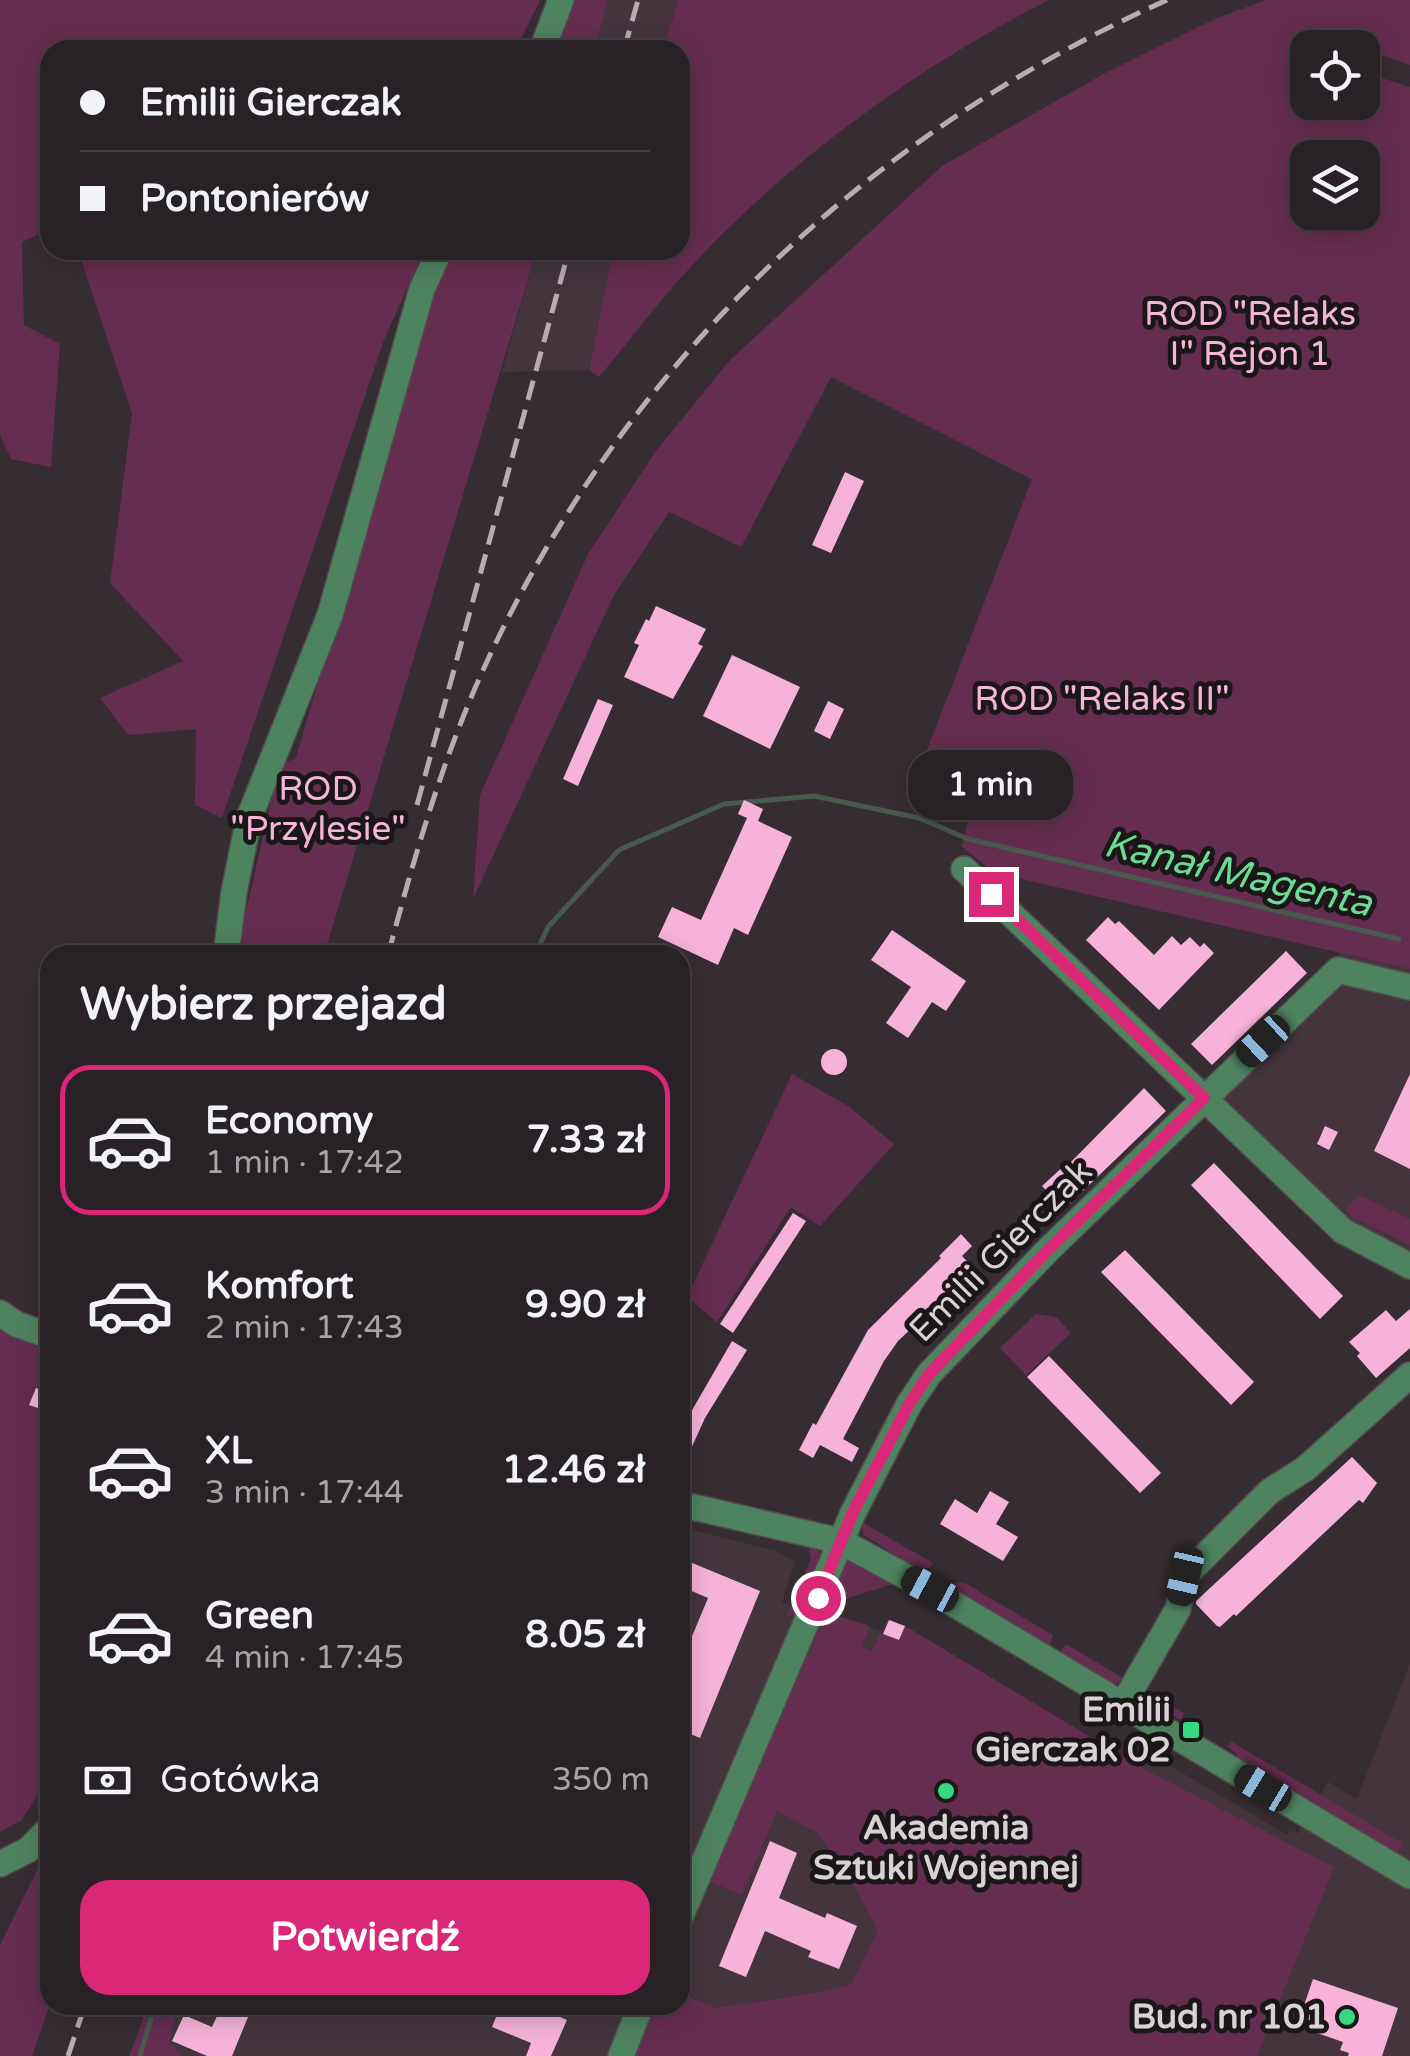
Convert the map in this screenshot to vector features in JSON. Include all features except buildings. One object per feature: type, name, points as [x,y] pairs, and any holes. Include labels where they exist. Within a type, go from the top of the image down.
[{"type":"street","points":[[546,40],[561,0]]},
{"type":"street","points":[[227,945],[250,818],[330,615],[422,289],[435,260]]},
{"type":"street","points":[[964,869],[1343,1230],[1410,1266]]},
{"type":"street","name":"Emilii Gierczak","points":[[690,1894],[840,1541],[909,1404],[929,1374],[1048,1250],[1338,970],[1410,988]]},
{"type":"street","points":[[0,1314],[40,1332]]},
{"type":"street","points":[[1123,1704],[1178,1609],[1185,1576],[1270,1491],[1305,1469],[1410,1375]]},
{"type":"street","points":[[690,1506],[840,1541],[930,1589],[1410,1876]]},
{"type":"street","points":[[0,1864],[28,1850],[40,1838]]},
{"type":"street","points":[[621,2056],[638,2015]]},
{"type":"shaded area","points":[[608,0],[679,0],[665,40],[597,40]]},
{"type":"shaded area","points":[[534,260],[611,260],[589,370],[502,372]]},
{"type":"shaded area","points":[[1341,953],[1410,969],[1410,1274],[1194,1099]]},
{"type":"shaded area","name":"Akademia Sztuki Wojennej","points":[[690,1530],[776,1551],[795,1562],[782,1602],[823,1618],[827,1613],[882,1631],[887,1619],[905,1626],[1141,1767],[1147,1752],[1287,1835],[1290,1830],[1297,1834],[1328,1782],[1357,1799],[1410,1663],[1410,2056],[165,2056],[176,2015],[690,2015]]},
{"type":"green space","points":[[0,0],[540,0],[521,40],[40,40],[40,234],[22,242],[24,325],[60,344],[51,467],[11,459],[0,435]]},
{"type":"green space","points":[[569,0],[608,0],[597,40],[554,40]]},
{"type":"green space","points":[[679,0],[1049,0],[899,89],[803,161],[716,240],[599,377],[589,370],[611,260],[690,260],[690,40],[665,40]]},
{"type":"green space","points":[[1266,0],[1410,0],[1410,65],[1380,54],[1380,30],[1290,30],[1290,120],[1380,120],[1380,77],[1410,87],[1410,969],[995,873],[962,847],[969,817],[952,812],[922,763],[1032,479],[831,377],[741,547],[669,512],[614,595],[473,899],[480,795],[588,554],[656,451],[730,360],[942,166],[1107,72],[1217,18]]},
{"type":"green space","points":[[81,260],[420,260],[384,340],[222,818],[195,805],[196,729],[128,735],[100,698],[183,661],[110,583],[132,414]]},
{"type":"green space","name":"ROD \"Przylesie\"","points":[[448,260],[534,260],[327,945],[238,945],[279,767],[296,757]]},
{"type":"green space","points":[[792,1074],[848,1106],[894,1144],[820,1226],[791,1207],[717,1322],[690,1300],[690,1291]]},
{"type":"green space","points":[[1359,1195],[1410,1219],[1410,1245],[1351,1216],[1346,1209]]},
{"type":"green space","points":[[1036,1314],[1056,1317],[1071,1333],[1026,1375],[1000,1348]]},
{"type":"green space","points":[[0,1325],[40,1348],[40,1791],[22,1820],[0,1832]]},
{"type":"green space","points":[[860,1521],[933,1563],[930,1568],[910,1568],[891,1556],[891,1552],[864,1535]]},
{"type":"green space","points":[[807,1543],[818,1548],[822,1560],[802,1612],[787,1616],[811,1558]]},
{"type":"green space","points":[[853,1559],[897,1583],[838,1601],[830,1597],[841,1565]]},
{"type":"green space","points":[[963,1582],[1053,1635],[1048,1649],[941,1586]]},
{"type":"green space","name":"Akademia Sztuki Wojennej","points":[[827,1613],[867,1625],[862,1647],[872,1652],[880,1633],[899,1640],[905,1626],[1142,1768],[1334,1867],[1257,2056],[632,2056],[650,2015],[690,2015],[690,1998],[717,2008],[851,1984],[878,1930],[850,1878],[818,1833],[777,1811],[742,1895],[707,1880]]},
{"type":"green space","points":[[1066,1644],[1125,1679],[1113,1686],[1058,1655]]},
{"type":"green space","points":[[1139,1687],[1184,1713],[1182,1720],[1170,1715],[1167,1720],[1140,1701]]},
{"type":"green space","points":[[1232,1742],[1403,1845],[1396,1854],[1239,1763],[1236,1753],[1227,1746]]},
{"type":"green space","points":[[40,1864],[40,2015],[46,2015],[32,2056],[0,2056],[0,1945]]},
{"type":"green space","points":[[144,2015],[176,2015],[169,2042],[182,2056],[129,2056]]},
{"type":"waterway","name":"Kanał Magenta","points":[[540,945],[548,927],[619,850],[724,804],[814,796],[919,818],[968,839],[1399,939]]},
{"type":"waterway","name":"Kanał Magenta","points":[[140,2056],[152,2015]]},
{"type":"railway","points":[[627,40],[638,0]]},
{"type":"railway","points":[[391,945],[442,774],[484,668],[540,558],[606,455],[681,360],[764,271],[855,191],[953,119],[1057,55],[1167,0]]},
{"type":"railway","points":[[417,805],[566,260]]},
{"type":"railway","points":[[68,2056],[82,2015]]},
{"type":"place","name":"Emilii Gierczak 02","points":[[1191,1730]]},
{"type":"place","name":"Akademia Sztuki Wojennej","points":[[946,1791]]},
{"type":"place","name":"Bud. nr 101","points":[[1347,2017]]},
{"type":"route","points":[[818,1598],[853,1512],[909,1404],[929,1374],[1048,1250],[1204,1098],[991,894]]},
{"type":"park label","name":"ROD \"Relaks I\" Rejon 1","points":[[1250,334]]},
{"type":"park label","name":"ROD \"Relaks II\"","points":[[1102,699]]}]
